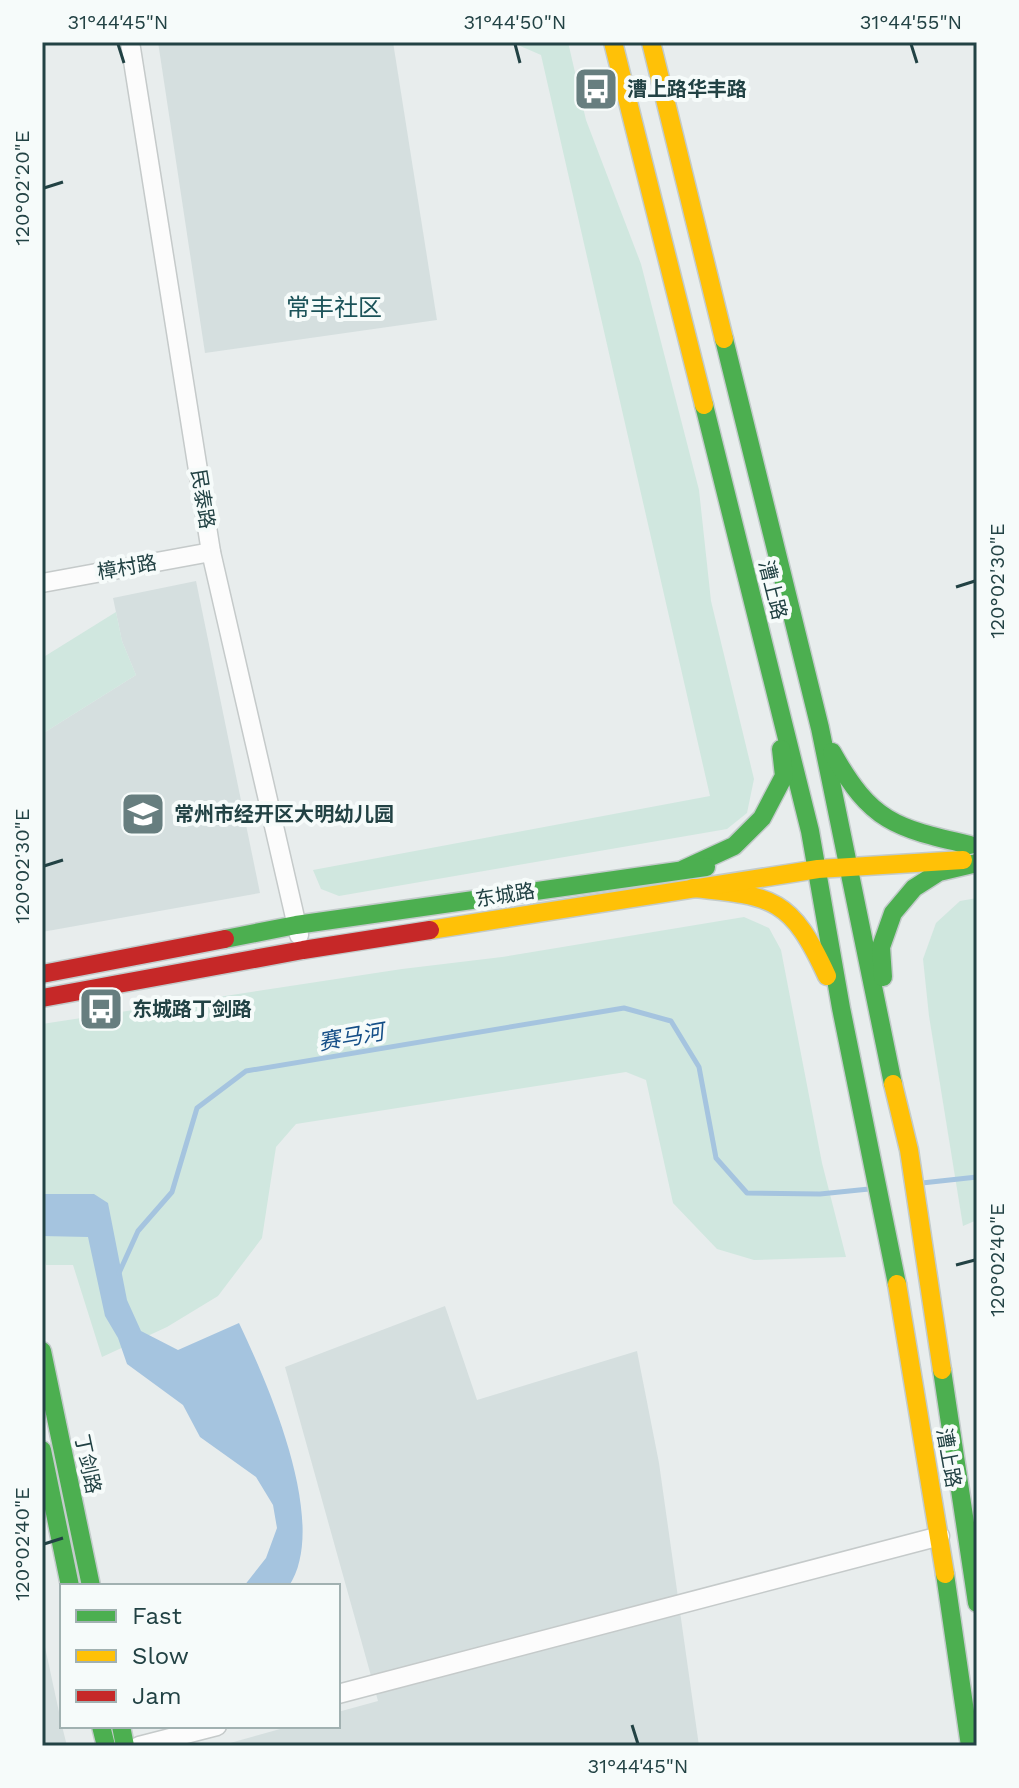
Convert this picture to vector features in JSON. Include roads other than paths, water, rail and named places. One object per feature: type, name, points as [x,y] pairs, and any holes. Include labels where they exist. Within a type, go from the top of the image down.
[{"type":"main road","name":"漕上路","points":[[613,42],[816,862],[841,1008],[887,1225],[940,1536],[970,1746]]},
{"type":"main road","name":"漕上路","points":[[651,42],[820,728],[909,1150],[977,1603]]},
{"type":"main road","points":[[684,869],[734,846],[762,818],[784,776],[773,681]]},
{"type":"main road","points":[[820,728],[845,778],[888,822],[975,853]]},
{"type":"main road","points":[[889,1065],[881,947],[893,913],[914,888],[975,853]]},
{"type":"main road","name":"东城路","points":[[42,974],[296,925],[684,869],[975,853]]},
{"type":"main road","name":"东城路","points":[[42,998],[303,950],[803,873],[816,862]]},
{"type":"main road","points":[[693,888],[766,898],[792,917],[814,946],[841,1008]]},
{"type":"main road","name":"丁剑路","points":[[42,1351],[91,1584]]},
{"type":"main road","points":[[42,1450],[70,1584]]},
{"type":"street","name":"民泰路","points":[[130,42],[211,552],[303,950]]},
{"type":"street","name":"樟村路","points":[[42,583],[211,552]]},
{"type":"street","points":[[340,1693],[940,1536]]},
{"type":"street","points":[[148,1744],[209,1728]]},
{"type":"water","points":[[42,1194],[94,1194],[108,1203],[127,1300],[141,1331],[178,1350],[239,1323],[278,1417],[299,1492],[303,1527],[300,1559],[290,1584],[246,1584],[266,1558],[277,1528],[273,1505],[256,1477],[200,1437],[183,1405],[127,1364],[118,1338],[105,1316],[88,1237],[42,1236]]},
{"type":"waterway","name":"赛马河","points":[[119,1273],[138,1231],[172,1192],[197,1108],[246,1071],[624,1008],[671,1021],[699,1067],[716,1158],[747,1193],[820,1194],[869,1189]]},
{"type":"waterway","name":"赛马河","points":[[922,1183],[977,1177]]},
{"type":"place","name":"漕上路华丰路","points":[[596,89]]},
{"type":"place","name":"常州市经开区大明幼儿园","points":[[143,814]]},
{"type":"place","name":"东城路丁剑路","points":[[101,1009]]},
{"type":"district","name":"常丰社区","points":[[334,308]]}]
